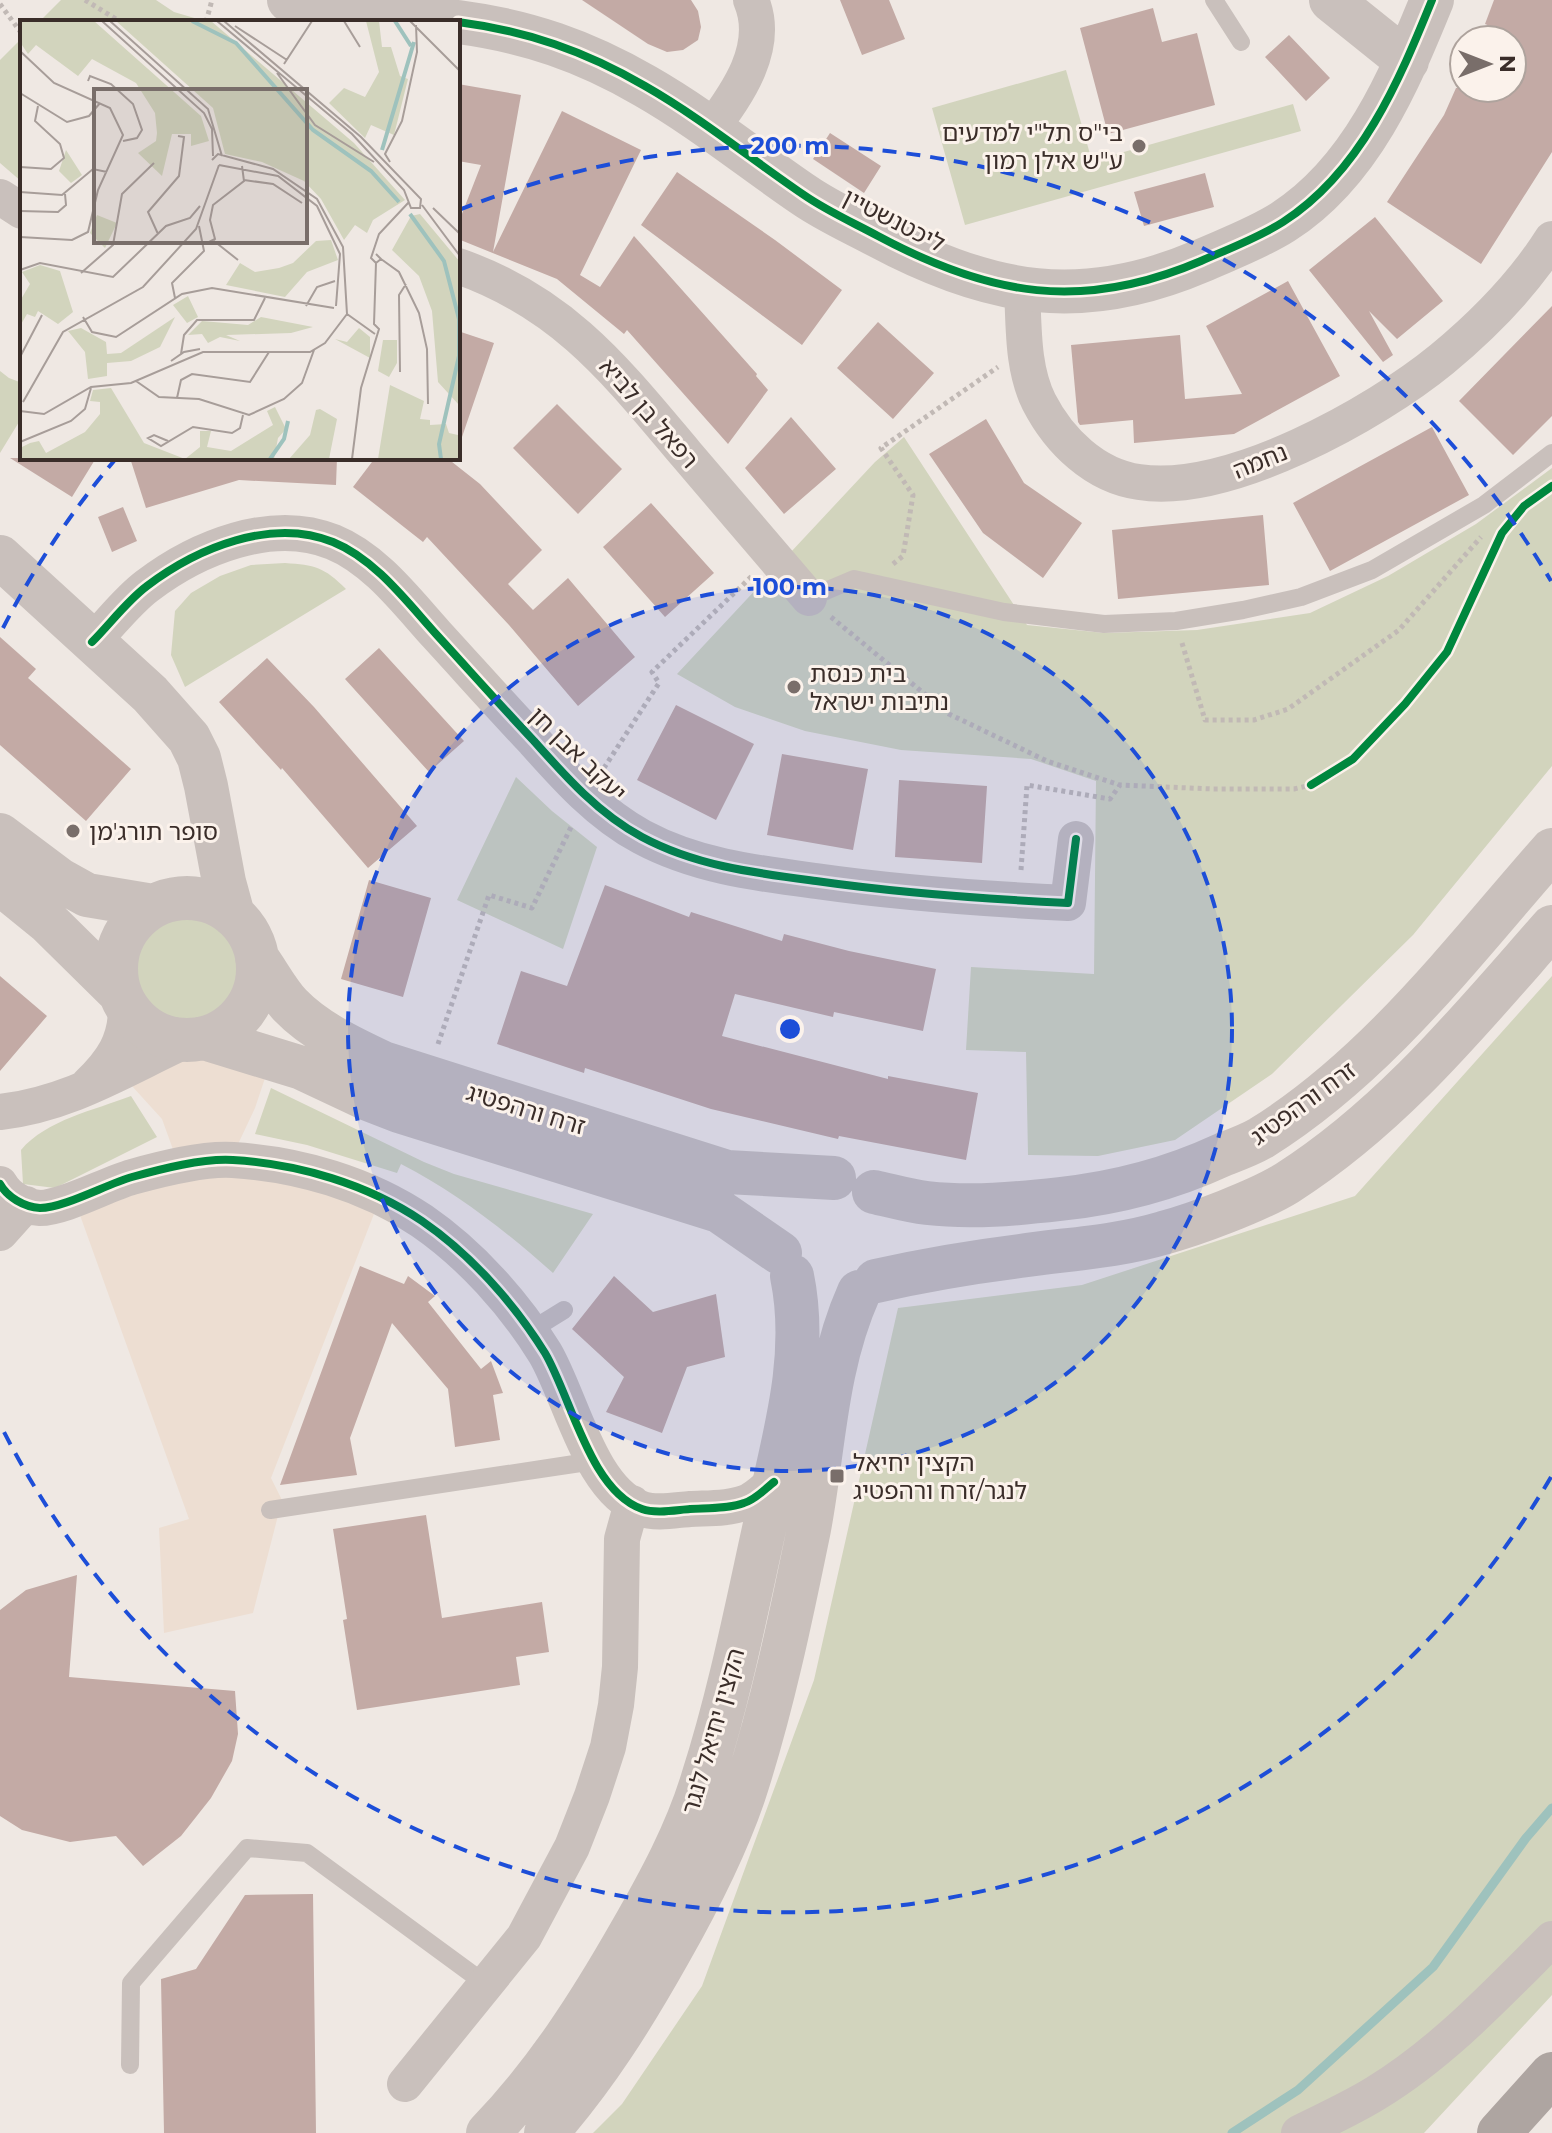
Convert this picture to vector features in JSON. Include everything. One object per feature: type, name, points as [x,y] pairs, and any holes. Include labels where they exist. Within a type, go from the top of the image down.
[{"type":"main road","points":[[1499,2133],[1552,2074]]},
{"type":"street","name":"ליכטנשטיין","points":[[289,0],[442,20]]},
{"type":"street","points":[[711,129],[740,89],[751,64],[756,38],[751,0]]},
{"type":"street","points":[[1331,0],[1407,61]]},
{"type":"street","name":"ליכטנשטיין","points":[[460,22],[538,37],[642,84],[807,197],[950,271],[987,283],[1022,289],[1087,291],[1145,280],[1187,267],[1283,222],[1317,195],[1382,114],[1432,0]]},
{"type":"street","points":[[0,197],[20,210]]},
{"type":"street","name":"נחמה","points":[[1022,289],[1026,359],[1038,399],[1053,426],[1082,458],[1109,473],[1138,482],[1179,484],[1220,476],[1294,448],[1395,392],[1430,367],[1514,289],[1552,239]]},
{"type":"street","name":"רפאל בן לביא","points":[[460,267],[492,278],[532,299],[577,333],[622,378],[809,598]]},
{"type":"street","name":"יעקב אבן חן","points":[[92,642],[146,587],[209,551],[240,539],[267,535],[312,535],[335,543],[374,570],[564,775],[599,808],[638,835],[675,854],[718,866],[899,893],[1068,903],[1076,839]]},
{"type":"street","points":[[0,557],[174,719],[189,738],[199,758],[206,786],[233,915]]},
{"type":"street","points":[[81,1092],[110,1063],[126,1020],[116,973],[118,953],[125,934],[137,918],[162,903],[201,859],[209,822],[206,786]]},
{"type":"street","points":[[0,835],[60,880],[87,895],[162,903],[204,900],[233,915],[245,927],[257,958],[254,989],[240,1016],[224,1030],[196,1039],[81,1092],[32,1108],[0,1112]]},
{"type":"street","name":"זרח ורהפטיג","points":[[257,958],[288,1003],[303,1018],[383,1063],[727,1172],[854,1185],[925,1203],[1017,1204],[1088,1196],[1150,1184],[1258,1140],[1310,1104],[1365,1057],[1412,1010],[1552,850]]},
{"type":"street","points":[[0,883],[49,923],[123,999],[142,1024],[163,1036],[196,1039]]},
{"type":"street","points":[[868,1287],[889,1265],[895,1246],[895,1226],[887,1207],[854,1185],[817,1182],[802,1190],[789,1203],[781,1218],[778,1235],[786,1264],[806,1287],[823,1295],[841,1296],[974,1262],[1096,1247],[1163,1233],[1284,1185],[1342,1144],[1400,1095],[1449,1045],[1552,927]]},
{"type":"street","name":"זרח ורהפטיג","points":[[196,1039],[302,1068],[399,1111],[719,1211],[786,1264]]},
{"type":"street","points":[[0,1233],[13,1194],[40,1208],[131,1178],[179,1166],[231,1160],[330,1177],[381,1196],[448,1240],[495,1287],[545,1354],[566,1394],[594,1461],[611,1487],[632,1503],[643,1510],[663,1511],[728,1506],[747,1503],[774,1482]]},
{"type":"street","name":"הקצין יחיאל לנגר","points":[[488,2133],[564,2042],[620,1952],[655,1890],[703,1782],[720,1721],[794,1391],[798,1304],[786,1264]]},
{"type":"street","name":"הקצין יחיאל לנגר","points":[[546,2133],[599,2067],[657,1974],[718,1860],[743,1796],[766,1718],[809,1525],[823,1420],[844,1328],[868,1287]]},
{"type":"street","points":[[405,2084],[524,1937],[572,1847],[592,1796],[608,1747],[620,1667],[622,1539],[632,1503]]},
{"type":"street","points":[[1299,2133],[1375,2094],[1409,2071],[1458,2031],[1552,1939]]},
{"type":"lane","points":[[1214,0],[1241,42]]},
{"type":"lane","points":[[809,598],[854,579],[1004,612],[1104,624],[1176,621],[1243,610],[1301,597],[1372,570],[1484,505],[1552,453]]},
{"type":"lane","points":[[530,1331],[564,1310]]},
{"type":"lane","points":[[270,1510],[594,1461]]},
{"type":"lane","points":[[130,2065],[131,1983],[247,1848],[307,1853],[487,1985]]},
{"type":"path","points":[[85,0],[118,20]]},
{"type":"path","points":[[207,20],[212,0]]},
{"type":"path","points":[[0,4],[20,31]]},
{"type":"path","points":[[871,583],[903,556],[913,495],[881,448],[1026,348]]},
{"type":"path","points":[[1176,621],[1205,720],[1254,720],[1288,709],[1399,630],[1477,540],[1489,531]]},
{"type":"path","points":[[809,598],[949,714],[1047,761],[1120,785],[1294,789],[1322,779]]},
{"type":"green space","points":[[61,0],[156,0],[174,12],[201,20],[41,20]]},
{"type":"green space","points":[[20,40],[20,180],[0,163],[0,60]]},
{"type":"green space","points":[[1066,70],[1092,161],[1293,104],[1301,131],[965,225],[932,108]]},
{"type":"green space","points":[[0,371],[20,382],[20,420],[0,453]]},
{"type":"green space","points":[[904,437],[1027,625],[1104,633],[1197,630],[1310,613],[1388,576],[1476,524],[1552,468],[1552,766],[1413,935],[1272,1074],[1175,1140],[1098,1156],[1028,1155],[1026,1052],[966,1050],[971,967],[1094,974],[1096,781],[1031,759],[901,750],[805,731],[735,707],[677,674],[875,462]]},
{"type":"green space","points":[[285,563],[318,568],[346,589],[185,687],[171,655],[175,611],[191,593],[220,576],[251,565]]},
{"type":"green space","points":[[516,777],[597,847],[563,949],[457,900]]},
{"type":"green space","points":[[187,911],[209,915],[228,928],[241,947],[245,969],[241,991],[228,1010],[209,1023],[187,1027],[165,1023],[146,1010],[133,991],[129,969],[133,947],[146,928],[165,915]]},
{"type":"green space","points":[[1552,976],[1552,1995],[1424,2133],[593,2133],[622,2104],[702,1986],[814,1680],[898,1308],[1082,1285],[1355,1196]]},
{"type":"green space","points":[[271,1088],[454,1174],[593,1214],[553,1273],[480,1214],[442,1187],[401,1164],[397,1173],[307,1145],[255,1134]]},
{"type":"green space","points":[[131,1096],[157,1137],[55,1188],[23,1184],[21,1150],[31,1140],[57,1123]]},
{"type":"shaded area","points":[[162,1052],[272,1057],[255,1108],[231,1159],[381,1196],[271,1478],[282,1500],[253,1613],[164,1633],[159,1528],[189,1519],[76,1204],[179,1166],[162,1119],[121,1074]]},
{"type":"building","points":[[582,0],[691,0],[698,11],[701,27],[698,40],[683,50],[667,52],[648,44]]},
{"type":"building","points":[[840,0],[889,0],[905,39],[862,55]]},
{"type":"building","points":[[1494,0],[1552,0],[1552,152],[1481,264],[1387,202],[1449,104],[1528,104],[1528,24],[1485,24]]},
{"type":"building","points":[[1153,8],[1162,42],[1197,33],[1215,105],[1108,134],[1080,28]]},
{"type":"building","points":[[1289,35],[1330,78],[1306,101],[1265,57]]},
{"type":"building","points":[[460,84],[521,95],[493,252],[562,111],[641,150],[580,275],[600,287],[634,236],[757,374],[768,390],[728,444],[627,330],[624,334],[557,279],[460,240],[460,219],[481,165],[460,161]]},
{"type":"building","points":[[830,133],[881,166],[864,193],[813,159]]},
{"type":"building","points":[[677,172],[842,290],[802,345],[641,225]]},
{"type":"building","points":[[1205,173],[1214,207],[1144,226],[1134,192]]},
{"type":"building","points":[[1375,217],[1443,301],[1397,339],[1369,311],[1393,355],[1383,362],[1309,270]]},
{"type":"building","points":[[1288,281],[1340,376],[1234,434],[1134,443],[1133,420],[1080,425],[1071,345],[1180,335],[1185,399],[1242,394],[1206,326]]},
{"type":"building","points":[[1552,306],[1552,416],[1513,455],[1459,401]]},
{"type":"building","points":[[878,322],[934,373],[893,419],[837,368]]},
{"type":"building","points":[[460,332],[494,343],[460,436]]},
{"type":"building","points":[[557,404],[622,469],[578,514],[513,448]]},
{"type":"building","points":[[791,417],[836,469],[784,514],[745,468]]},
{"type":"building","points":[[986,419],[1024,483],[1082,523],[1043,578],[983,533],[929,454]]},
{"type":"building","points":[[1432,427],[1469,495],[1330,571],[1293,503]]},
{"type":"building","points":[[10,458],[95,460],[72,497]]},
{"type":"building","points":[[131,460],[337,460],[336,485],[239,480],[146,508]]},
{"type":"building","points":[[373,460],[450,460],[480,484],[542,550],[508,584],[533,610],[568,578],[635,657],[578,706],[509,625],[427,537],[423,542],[353,487]]},
{"type":"building","points":[[651,503],[714,573],[665,617],[603,547]]},
{"type":"building","points":[[123,507],[137,541],[112,552],[98,517]]},
{"type":"building","points":[[1263,515],[1269,585],[1118,599],[1112,530]]},
{"type":"building","points":[[0,637],[36,669],[28,678],[131,769],[86,821],[0,745]]},
{"type":"building","points":[[379,648],[464,741],[429,772],[345,679]]},
{"type":"building","points":[[267,658],[314,707],[417,826],[368,868],[282,768],[219,702]]},
{"type":"building","points":[[676,705],[754,744],[716,820],[637,780]]},
{"type":"building","points":[[782,754],[868,769],[853,850],[767,835]]},
{"type":"building","points":[[899,780],[987,786],[982,863],[895,857]]},
{"type":"building","points":[[369,880],[431,898],[403,997],[341,979]]},
{"type":"building","points":[[605,885],[689,917],[691,912],[782,941],[784,934],[936,969],[923,1031],[834,1012],[833,1017],[735,994],[722,1036],[888,1079],[888,1076],[978,1093],[966,1160],[839,1136],[838,1139],[711,1109],[585,1068],[584,1073],[497,1044],[521,971],[567,986]]},
{"type":"building","points":[[0,976],[47,1016],[0,1071]]},
{"type":"building","points":[[360,1266],[404,1284],[408,1276],[435,1296],[428,1302],[481,1369],[491,1361],[503,1393],[493,1395],[500,1440],[455,1447],[448,1389],[392,1323],[350,1438],[357,1475],[280,1485]]},
{"type":"building","points":[[614,1276],[653,1312],[716,1294],[725,1357],[687,1367],[662,1433],[606,1412],[624,1377],[572,1329]]},
{"type":"building","points":[[426,1515],[442,1618],[542,1602],[549,1652],[516,1657],[520,1685],[357,1710],[333,1529]]},
{"type":"building","points":[[77,1575],[69,1677],[235,1691],[238,1734],[232,1761],[211,1798],[181,1836],[143,1866],[116,1836],[70,1842],[22,1830],[0,1816],[0,1610],[26,1590]]},
{"type":"building","points":[[313,1894],[316,2133],[164,2133],[161,1979],[196,1969],[245,1895]]},
{"type":"waterway","points":[[1232,2133],[1298,2090],[1433,1967],[1526,1838],[1552,1808]]},
{"type":"cycle path","points":[[460,22],[532,37],[600,62],[686,111],[813,201],[919,256],[998,284],[1037,290],[1076,291],[1116,287],[1158,277],[1201,261],[1273,228],[1310,201],[1335,178],[1374,123],[1406,62],[1432,0]]},
{"type":"cycle path","points":[[1311,785],[1353,759],[1405,704],[1447,652],[1502,533],[1524,506],[1552,486]]},
{"type":"cycle path","points":[[92,642],[140,592],[189,560],[236,540],[285,533],[310,535],[333,542],[376,570],[584,794],[626,828],[662,847],[726,867],[793,878],[910,892],[1068,903],[1076,839]]},
{"type":"cycle path","points":[[0,1184],[22,1203],[40,1208],[50,1207],[132,1177],[182,1165],[233,1160],[307,1171],[355,1186],[401,1208],[440,1234],[474,1264],[505,1298],[545,1353],[595,1463],[624,1499],[653,1511],[724,1507],[748,1502],[774,1482]]},
{"type":"place","name":"בי\"ס תל\"י למדעים ע\"ש אילן רמון","points":[[1139,146]]},
{"type":"place","name":"בית כנסת נתיבות ישראל","points":[[794,687]]},
{"type":"place","name":"סופר תורג'מן","points":[[73,831]]},
{"type":"place","name":"הקצין יחיאל לנגר/זרח ורהפטיג","points":[[837,1476]]}]
